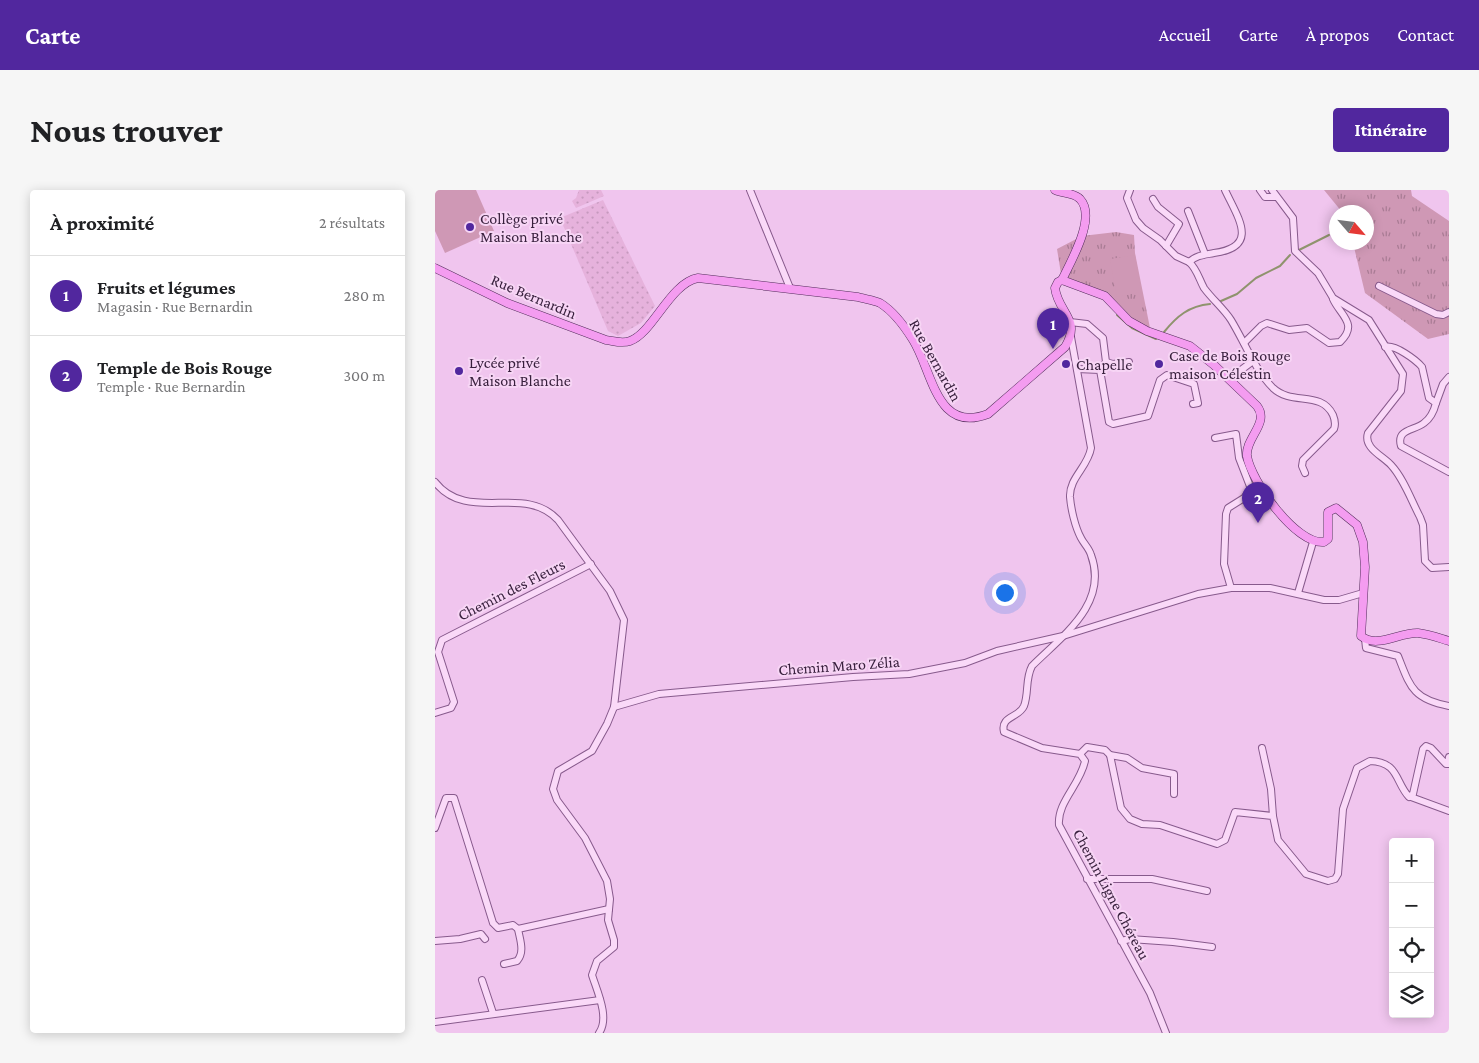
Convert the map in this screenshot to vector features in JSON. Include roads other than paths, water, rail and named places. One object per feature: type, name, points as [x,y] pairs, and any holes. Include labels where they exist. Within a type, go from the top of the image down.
[{"type":"main road","points":[[1055,190],[1075,192],[1085,207],[1087,216],[1082,236],[1062,280],[1057,282],[1055,288],[1055,294],[1070,322],[1071,337]]},
{"type":"main road","name":"Rue Bernardin","points":[[435,268],[444,270],[507,303],[606,340],[622,342],[635,339],[684,283],[692,279],[703,278],[790,288],[858,297],[879,303],[898,320],[913,340],[943,405],[951,414],[963,419],[975,419],[988,414],[1001,405],[1065,347],[1071,337]]},
{"type":"main road","points":[[1062,280],[1105,296],[1129,321],[1147,331],[1190,346],[1229,380],[1261,413],[1261,422],[1249,444],[1247,454],[1249,465],[1278,514],[1313,542],[1324,542],[1327,539],[1329,512],[1332,509],[1340,510],[1357,525],[1363,542],[1363,593],[1360,630],[1365,640],[1377,641],[1418,633],[1449,641]]},
{"type":"street","points":[[750,190],[790,288]]},
{"type":"street","points":[[1189,262],[1197,256],[1233,250],[1242,237],[1242,227],[1225,190]]},
{"type":"street","points":[[1261,190],[1265,197],[1276,198]]},
{"type":"street","points":[[1244,343],[1261,326],[1267,323],[1289,330],[1307,328],[1329,343],[1340,342],[1347,334],[1349,325],[1348,319],[1318,273],[1295,251],[1293,218],[1276,198],[1272,190]]},
{"type":"street","points":[[1128,191],[1127,198],[1136,220],[1176,256],[1189,262],[1204,288],[1225,313],[1253,361],[1276,391],[1300,399],[1319,400],[1331,411],[1335,419],[1334,429],[1303,460],[1302,466],[1305,472]]},
{"type":"street","points":[[1153,199],[1158,207],[1179,224],[1165,246]]},
{"type":"street","points":[[1188,211],[1205,254]]},
{"type":"street","points":[[1379,286],[1436,314],[1443,315],[1449,312]]},
{"type":"street","points":[[1333,298],[1369,320],[1403,374],[1403,386],[1397,397],[1368,433],[1367,439],[1371,448],[1396,472],[1420,517],[1423,525],[1425,561],[1432,568],[1449,567]]},
{"type":"street","points":[[1070,322],[1087,324],[1103,338],[1106,362],[1100,370],[1109,422],[1113,424],[1148,416],[1160,380],[1167,375],[1194,384],[1198,403],[1193,404]]},
{"type":"street","points":[[1071,337],[1091,451],[1073,481],[1070,498],[1079,534],[1091,556],[1095,578],[1092,596],[1081,618],[1032,666],[1028,674],[1024,705],[1017,714],[1004,722],[1004,732],[1031,745],[1055,751],[1080,754],[1087,747],[1105,750],[1110,755],[1121,808],[1126,816],[1135,822],[1161,825],[1217,844],[1225,840],[1235,812],[1273,816]]},
{"type":"street","points":[[1385,347],[1392,346],[1419,363],[1422,367],[1429,398],[1436,402]]},
{"type":"street","points":[[1229,380],[1253,361]]},
{"type":"street","points":[[1106,362],[1129,362]]},
{"type":"street","points":[[1077,369],[1100,370]]},
{"type":"street","points":[[1449,377],[1443,384],[1427,420],[1403,433],[1400,442],[1401,446],[1412,453],[1449,472]]},
{"type":"street","points":[[1215,438],[1235,434],[1239,458],[1251,489],[1244,498],[1227,508],[1225,514],[1224,564],[1231,588]]},
{"type":"street","points":[[435,482],[443,492],[455,500],[531,504],[543,507],[558,520],[591,564],[613,597],[624,620],[614,708],[594,748],[558,771],[553,789],[557,800],[597,858],[609,887],[608,920],[615,940],[614,947],[597,962],[592,975],[600,1000],[603,1022],[599,1033]]},
{"type":"street","points":[[1298,593],[1313,542]]},
{"type":"street","name":"Chemin des Fleurs","points":[[435,712],[451,708],[454,702],[438,652],[442,640],[591,564]]},
{"type":"street","name":"Chemin Maro Zélia","points":[[614,708],[659,694],[909,674],[965,663],[1015,646],[1063,636],[1204,592],[1231,588],[1270,588],[1319,599],[1339,600],[1363,593]]},
{"type":"street","points":[[1365,640],[1366,648],[1398,656],[1405,678],[1415,692],[1449,706]]},
{"type":"street","points":[[1411,796],[1419,772],[1423,749],[1426,746],[1431,748],[1446,764],[1448,764],[1449,757]]},
{"type":"street","points":[[1262,748],[1271,789],[1273,816],[1278,840],[1306,874],[1328,881],[1335,879],[1338,874],[1343,809],[1357,768],[1371,761],[1385,765],[1398,776],[1407,795],[1449,811]]},
{"type":"street","name":"Chemin Ligne Chéreau","points":[[1080,754],[1085,761],[1083,770],[1075,788],[1062,806],[1058,819],[1059,825],[1150,993],[1166,1033]]},
{"type":"street","points":[[1110,755],[1127,758],[1142,768],[1174,774],[1174,794]]},
{"type":"street","points":[[435,828],[446,798],[454,798],[493,923],[498,928],[513,925],[518,928],[609,909]]},
{"type":"street","points":[[1087,878],[1152,879],[1207,891]]},
{"type":"street","points":[[504,964],[517,961],[520,958],[522,952],[518,928]]},
{"type":"street","points":[[435,941],[460,939],[481,934],[485,939]]},
{"type":"street","points":[[1121,941],[1173,942],[1212,947]]},
{"type":"street","points":[[483,980],[493,1013]]},
{"type":"street","points":[[435,1021],[600,1000]]},
{"type":"waterway","points":[[1299,250],[1329,235]]},
{"type":"waterway","points":[[1221,301],[1237,294],[1256,278],[1280,266],[1290,255]]},
{"type":"waterway","points":[[1164,332],[1184,313],[1196,307],[1210,304]]},
{"type":"waterway","points":[[1117,315],[1132,328],[1156,339]]},
{"type":"place","name":"Collège privé Maison Blanche","points":[[470,227]]},
{"type":"place","name":"Fruits et légumes","points":[[1053,349]]},
{"type":"place","name":"Chapelle","points":[[1066,364]]},
{"type":"place","name":"Case de Bois Rouge maison Célestin","points":[[1159,364]]},
{"type":"place","name":"Lycée privé Maison Blanche","points":[[459,371]]},
{"type":"place","name":"Temple de Bois Rouge","points":[[1258,523]]}]
